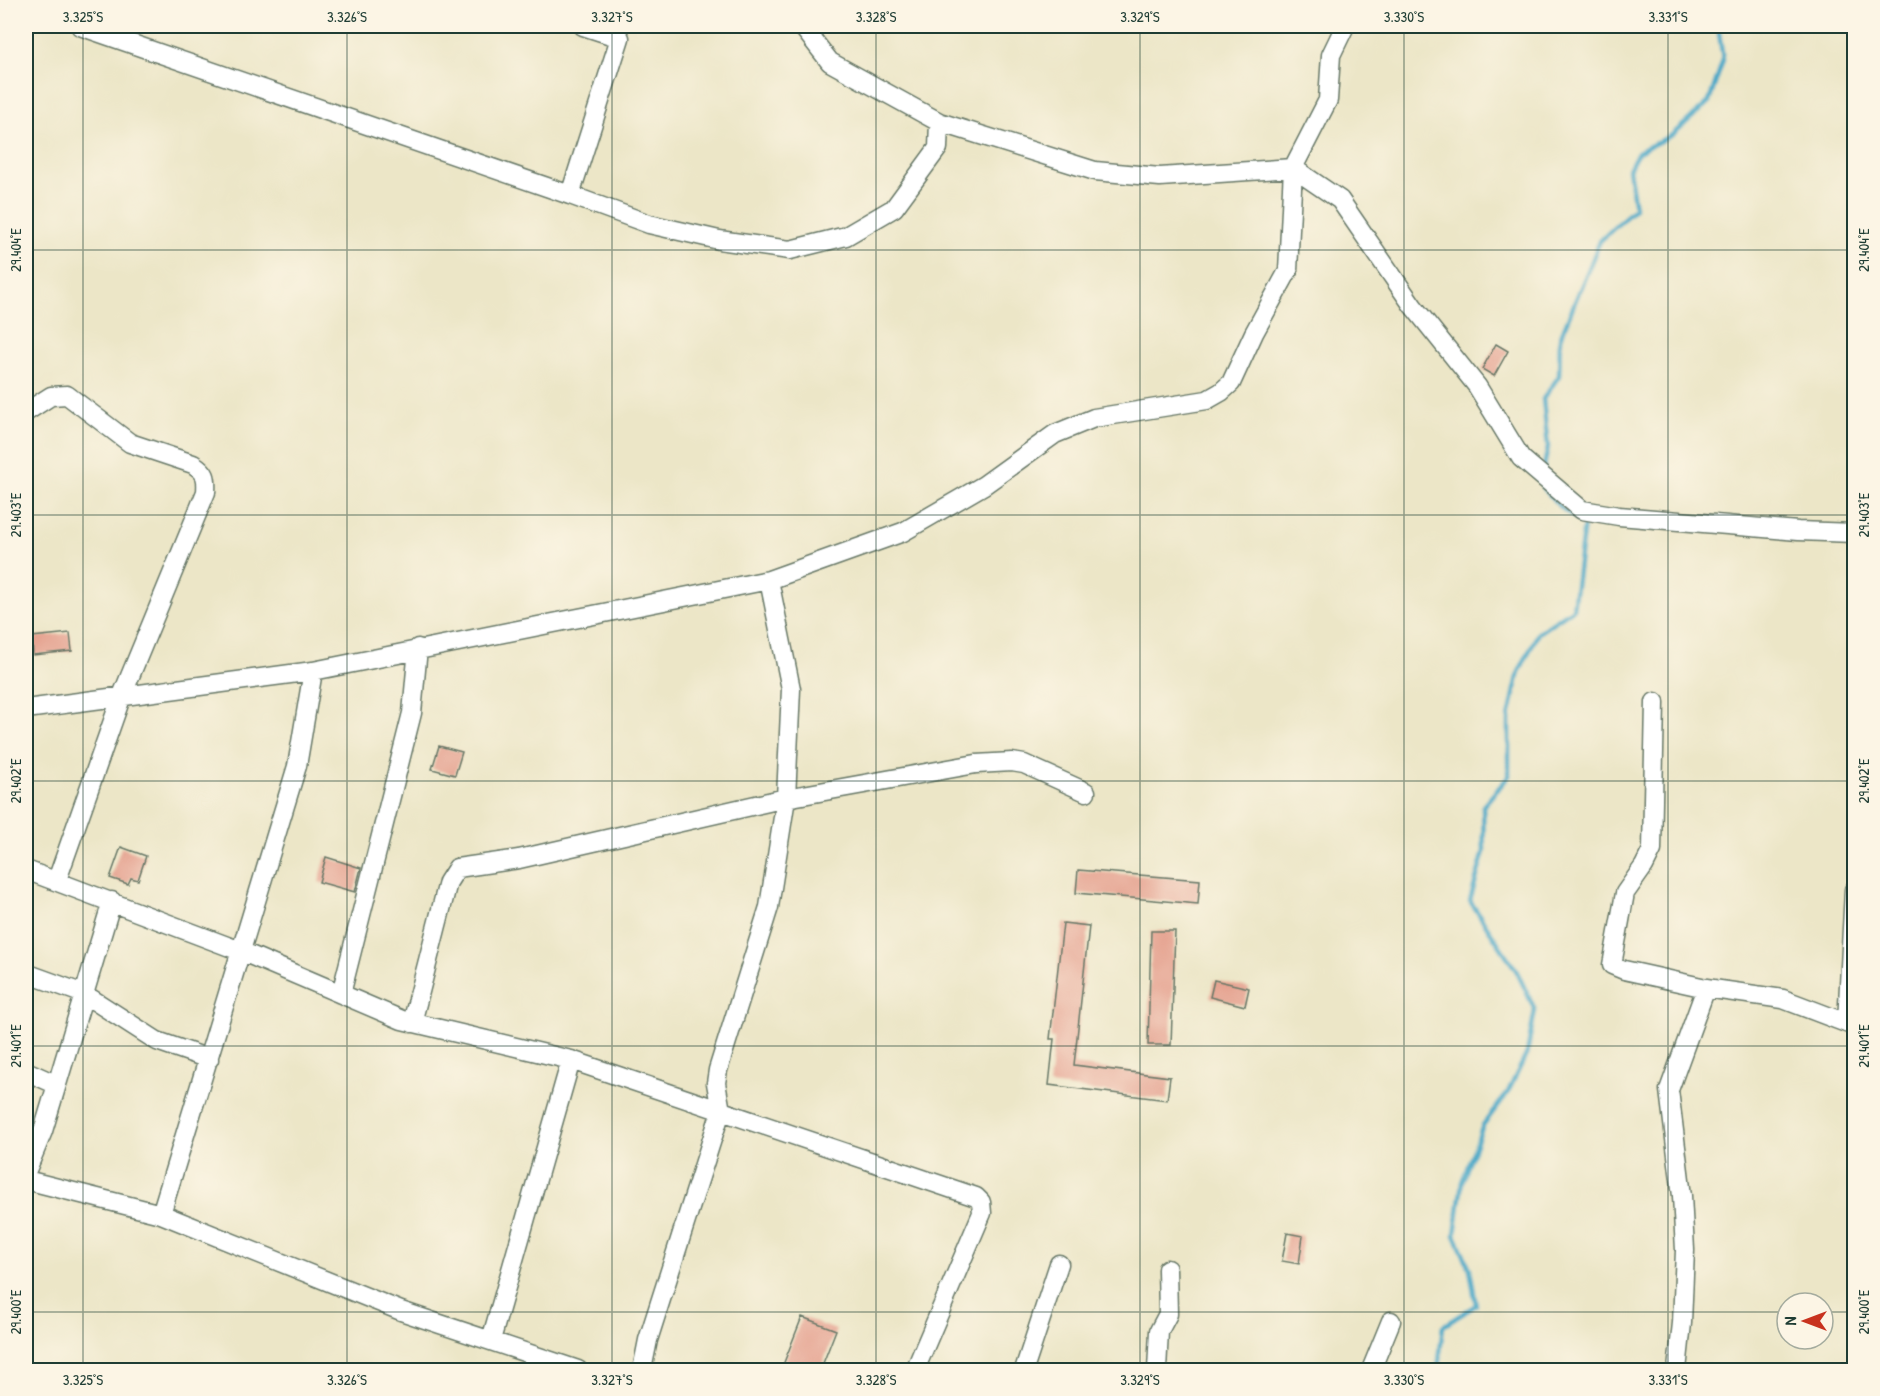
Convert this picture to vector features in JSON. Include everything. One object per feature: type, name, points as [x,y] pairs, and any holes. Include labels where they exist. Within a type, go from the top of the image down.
[{"type":"street","points":[[80,26],[649,224],[719,240],[790,250],[846,236],[894,208],[938,148],[939,122]]},
{"type":"street","points":[[570,195],[623,32],[583,26]]},
{"type":"street","points":[[802,26],[830,62],[939,122],[1095,171],[1160,177],[1293,168],[1340,200],[1413,306],[1477,386],[1521,458],[1582,510],[1798,531],[1854,533]]},
{"type":"street","points":[[26,709],[313,671],[418,648],[530,630],[769,580],[903,532],[984,485],[1055,434],[1094,418],[1207,400],[1231,383],[1254,333],[1288,271],[1293,168],[1328,100],[1331,55],[1345,26]]},
{"type":"street","points":[[26,412],[51,396],[67,395],[130,443],[193,464],[207,476],[206,492],[121,698],[57,880]]},
{"type":"street","points":[[642,1371],[646,1347],[721,1111],[716,1083],[718,1070],[766,917],[786,798],[791,689],[769,580]]},
{"type":"street","points":[[340,994],[412,713],[418,648]]},
{"type":"street","points":[[161,1214],[243,952],[297,766],[313,671]]},
{"type":"street","points":[[1655,702],[1652,850],[1625,894],[1612,965],[1624,970],[1706,988],[1783,999],[1851,1024],[1854,890]]},
{"type":"street","points":[[412,1023],[448,882],[456,868],[561,850],[786,798],[994,762],[1024,764],[1086,792]]},
{"type":"street","points":[[26,870],[243,952],[412,1023],[572,1060],[976,1197],[981,1202],[982,1213],[915,1371]]},
{"type":"street","points":[[26,1172],[43,1131],[112,902]]},
{"type":"street","points":[[26,973],[84,994],[157,1041],[209,1059]]},
{"type":"street","points":[[1677,1371],[1682,1323],[1685,1250],[1682,1196],[1669,1090],[1706,988]]},
{"type":"street","points":[[491,1340],[572,1060]]},
{"type":"street","points":[[26,1071],[56,1084]]},
{"type":"street","points":[[26,1180],[161,1214],[401,1311],[578,1371]]},
{"type":"street","points":[[1024,1371],[1059,1264]]},
{"type":"street","points":[[1157,1371],[1159,1331],[1167,1314],[1167,1269]]},
{"type":"street","points":[[1371,1371],[1390,1321]]},
{"type":"building","points":[[1496,344],[1508,351],[1494,376],[1482,369]]},
{"type":"building","points":[[70,633],[72,651],[33,655],[32,637]]},
{"type":"building","points":[[439,746],[462,752],[455,775],[432,769]]},
{"type":"building","points":[[121,847],[146,856],[138,880],[131,878],[128,884],[110,878]]},
{"type":"building","points":[[326,857],[361,868],[355,892],[319,882]]},
{"type":"building","points":[[1078,870],[1200,880],[1198,904],[1076,893]]},
{"type":"building","points":[[1063,923],[1089,926],[1074,1065],[1170,1077],[1167,1100],[1049,1085],[1054,1039],[1050,1039]]},
{"type":"building","points":[[1151,931],[1175,931],[1171,1045],[1148,1045]]},
{"type":"building","points":[[1214,980],[1249,988],[1245,1006],[1210,997]]},
{"type":"building","points":[[1287,1233],[1303,1236],[1299,1264],[1282,1261]]},
{"type":"building","points":[[802,1317],[836,1330],[820,1371],[799,1371],[783,1365]]},
{"type":"waterway","points":[[1543,471],[1548,447],[1543,399],[1559,376],[1560,338],[1600,241],[1635,208],[1629,169],[1638,152],[1672,135],[1709,102],[1723,60],[1718,26]]},
{"type":"waterway","points":[[1438,1370],[1443,1326],[1476,1305],[1470,1269],[1455,1235],[1462,1182],[1483,1125],[1507,1094],[1527,1053],[1535,1010],[1516,970],[1470,901],[1484,852],[1483,806],[1509,776],[1509,717],[1519,672],[1538,633],[1573,609],[1584,524],[1560,507],[1543,487]]}]
